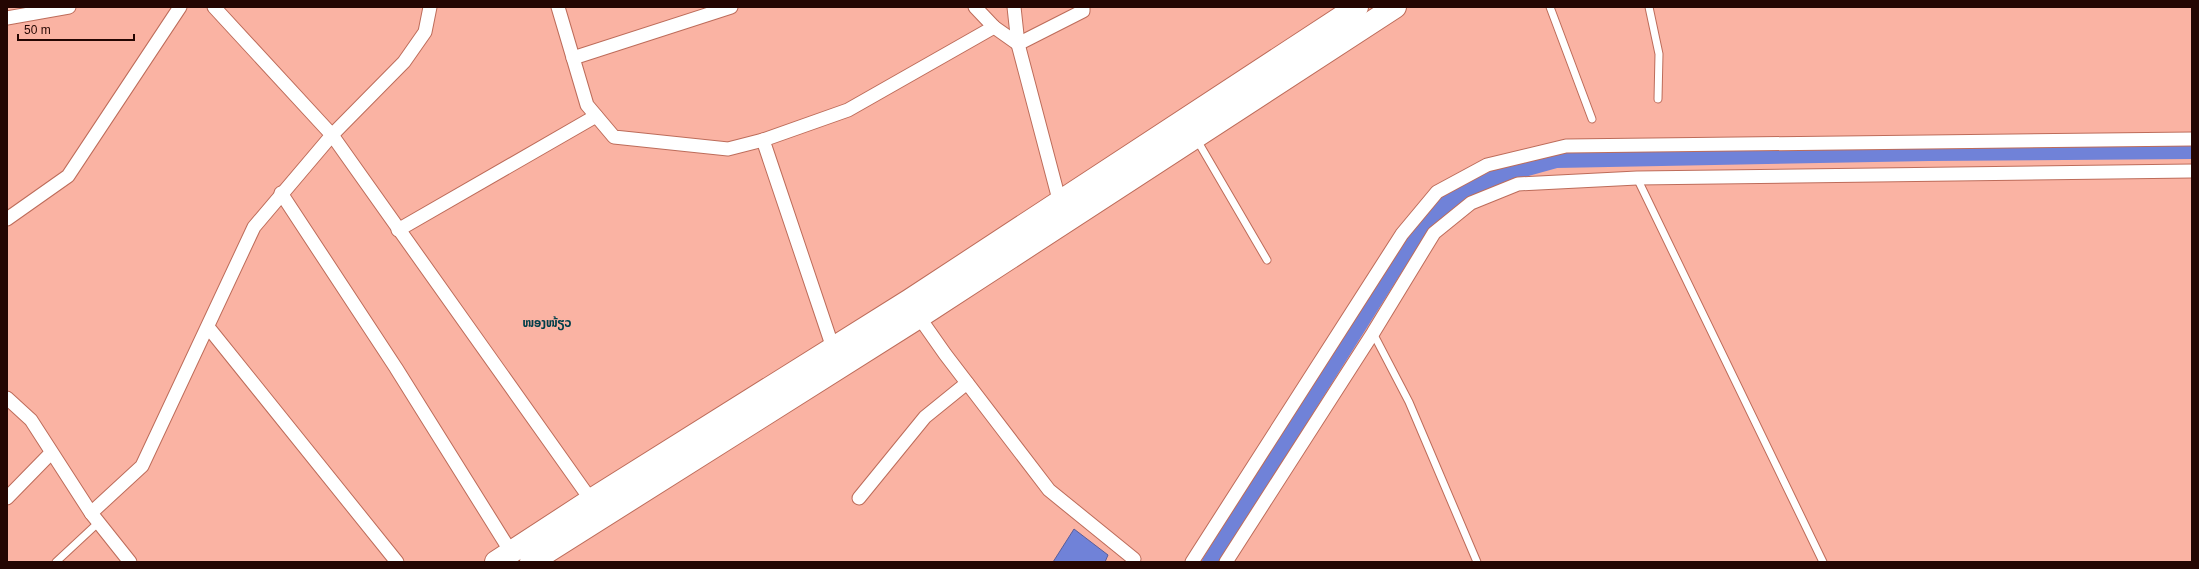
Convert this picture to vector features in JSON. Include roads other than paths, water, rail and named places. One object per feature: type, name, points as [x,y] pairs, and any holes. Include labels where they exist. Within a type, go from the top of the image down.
[{"type":"highway","points":[[531,562],[919,317],[1062,211],[1357,7]]},
{"type":"highway","points":[[504,557],[591,500],[910,300],[1062,211],[1196,138],[1395,7]]},
{"type":"street","points":[[7,18],[69,7]]},
{"type":"street","points":[[7,219],[68,176],[180,7]]},
{"type":"street","points":[[214,7],[332,135],[591,500]]},
{"type":"street","points":[[95,518],[142,466],[254,227],[332,135],[404,62],[425,32],[430,7]]},
{"type":"street","points":[[558,7],[587,105],[609,133],[620,138],[728,149],[764,140],[848,110],[994,27]]},
{"type":"street","points":[[573,58],[731,7]]},
{"type":"street","points":[[976,7],[994,27],[1018,44]]},
{"type":"street","points":[[1014,7],[1018,44],[1062,211]]},
{"type":"street","points":[[1018,44],[1083,12],[1083,7]]},
{"type":"street","points":[[398,230],[596,116]]},
{"type":"street","points":[[1192,562],[1402,234],[1437,192],[1487,165],[1566,146],[2192,139]]},
{"type":"street","points":[[764,140],[833,348]]},
{"type":"street","points":[[1226,562],[1373,333],[1434,234],[1471,203],[1518,184],[1637,178],[2192,171]]},
{"type":"street","points":[[282,193],[396,368],[504,557]]},
{"type":"street","points":[[919,317],[967,383],[1049,490],[1134,559]]},
{"type":"street","points":[[208,326],[397,562]]},
{"type":"street","points":[[859,498],[925,417],[967,383]]},
{"type":"street","points":[[7,398],[31,420],[51,453],[95,518],[130,562]]},
{"type":"street","points":[[7,498],[51,453]]},
{"type":"lane","points":[[1550,7],[1592,119]]},
{"type":"lane","points":[[1649,7],[1659,54],[1658,99]]},
{"type":"lane","points":[[1196,138],[1267,260]]},
{"type":"lane","points":[[1637,178],[1823,562]]},
{"type":"lane","points":[[1373,333],[1409,402],[1478,562]]},
{"type":"lane","points":[[56,562],[95,518]]},
{"type":"water","points":[[1074,529],[1108,555],[1105,562],[1053,562]]},
{"type":"waterway","points":[[1210,562],[1405,252],[1447,203],[1498,176],[1556,160],[1929,153],[2192,151]]},
{"type":"district","name":"ໜອງໜ້ຽວ","points":[[547,323]]}]
